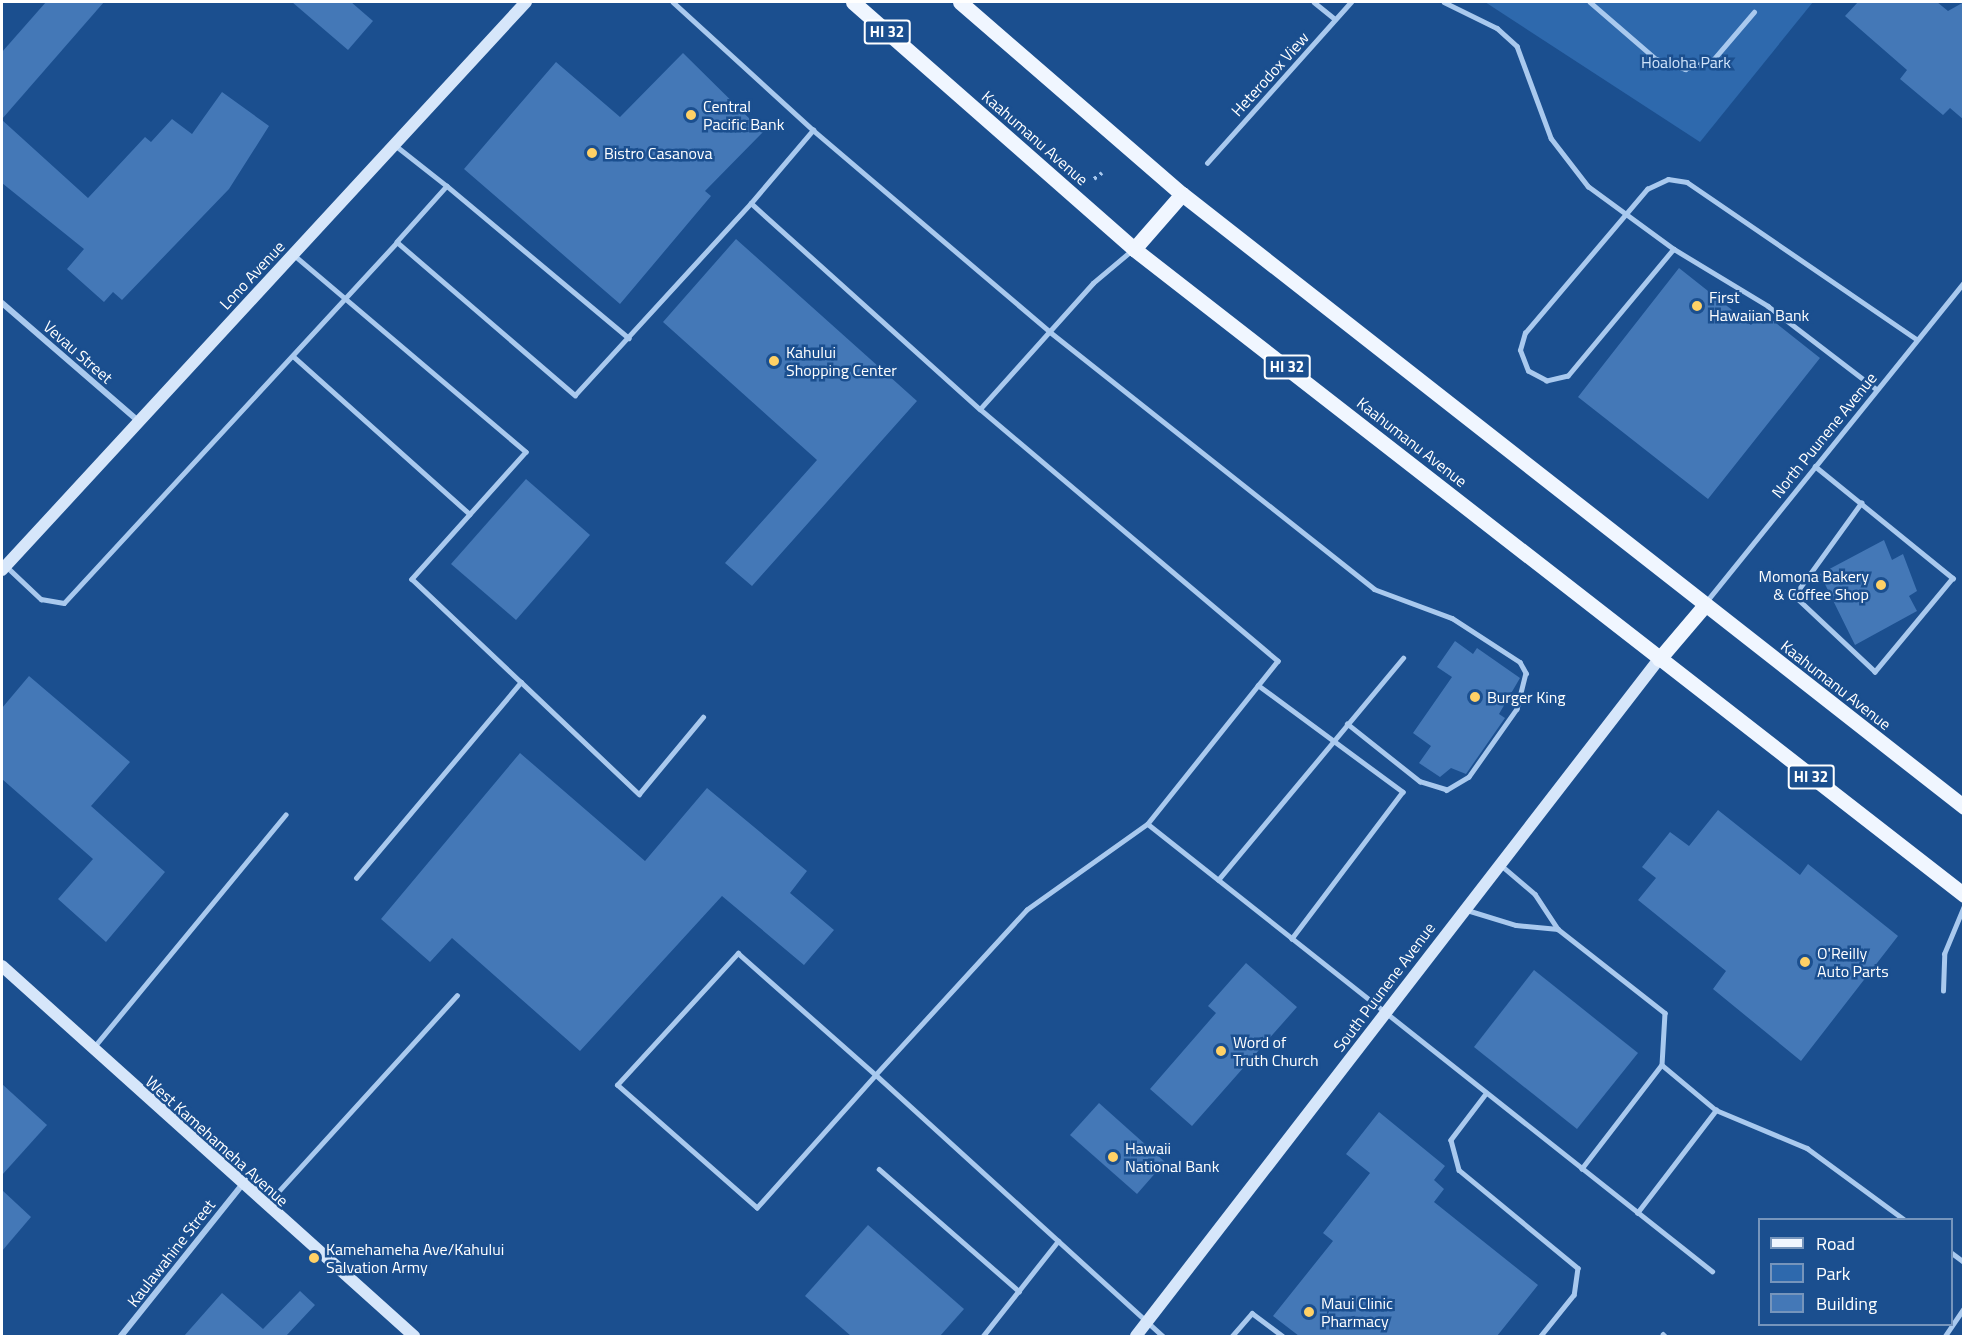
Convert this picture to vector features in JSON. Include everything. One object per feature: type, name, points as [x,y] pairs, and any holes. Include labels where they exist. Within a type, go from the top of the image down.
[{"type":"main road","name":"Kaahumanu Avenue","points":[[853,2],[1134,249],[1964,895]]},
{"type":"main road","name":"Kaahumanu Avenue","points":[[960,2],[1182,194],[1964,807]]},
{"type":"main road","points":[[1134,249],[1182,194]]},
{"type":"main road","points":[[1659,659],[1705,604]]},
{"type":"street","name":"Lono Avenue","points":[[4,567],[523,5]]},
{"type":"street","name":"Vevau Street","points":[[2,303],[138,421]]},
{"type":"street","name":"South Puunene Avenue","points":[[1136,1336],[1659,659]]},
{"type":"street","name":"West Kamehameha Avenue","points":[[2,966],[241,1186],[414,1336]]},
{"type":"street","name":"Kaulawahine Street","points":[[121,1336],[241,1186]]},
{"type":"lane","points":[[673,2],[813,130],[1049,331],[1392,599],[1452,618],[1520,662],[1527,684],[1517,710],[1469,777],[1447,790],[1420,782],[1347,724]]},
{"type":"lane","points":[[1314,2],[1335,20]]},
{"type":"lane","name":"Heterodox View","points":[[1207,163],[1351,2]]},
{"type":"lane","points":[[1444,2],[1511,39],[1526,62],[1543,120],[1562,155],[1588,186],[1674,249],[1768,306],[1876,389]]},
{"type":"lane","points":[[1590,2],[1656,59],[1685,69],[1713,60],[1754,12]]},
{"type":"lane","points":[[397,242],[575,395],[751,203],[813,130]]},
{"type":"lane","points":[[395,144],[629,338]]},
{"type":"lane","points":[[1674,249],[1574,370],[1555,381],[1533,376],[1520,358],[1525,333],[1627,213],[1656,183],[1687,182],[1916,339]]},
{"type":"lane","points":[[4,567],[41,599],[64,603],[447,186]]},
{"type":"lane","points":[[751,203],[980,409],[1278,661],[1148,824],[1027,910],[876,1075],[758,1208],[618,1085],[738,953],[876,1075],[1146,1323],[1163,1336]]},
{"type":"lane","points":[[980,409],[1049,331],[1134,249]]},
{"type":"lane","points":[[294,254],[525,452],[412,579],[639,794],[703,717]]},
{"type":"lane","name":"North Puunene Avenue","points":[[1705,604],[1964,282]]},
{"type":"lane","points":[[293,356],[470,514]]},
{"type":"lane","points":[[1815,466],[1861,503],[1953,578],[1875,672],[1794,596],[1861,503]]},
{"type":"lane","points":[[1218,880],[1403,658]]},
{"type":"lane","points":[[356,878],[521,682]]},
{"type":"lane","points":[[1258,685],[1403,792],[1292,939]]},
{"type":"lane","points":[[92,1050],[285,815]]},
{"type":"lane","points":[[1148,824],[1383,1014],[1712,1271]]},
{"type":"lane","points":[[1500,864],[1535,894],[1558,929],[1665,1013],[1662,1065],[1582,1169]]},
{"type":"lane","points":[[1943,991],[1944,954],[1964,906]]},
{"type":"lane","points":[[1465,909],[1516,925],[1558,929]]},
{"type":"lane","points":[[265,1206],[458,995]]},
{"type":"lane","points":[[1662,1065],[1716,1110],[1807,1148],[1902,1218]]},
{"type":"lane","points":[[1486,1094],[1451,1140],[1459,1170],[1578,1268],[1574,1295],[1541,1336]]},
{"type":"lane","points":[[1637,1213],[1716,1110]]},
{"type":"lane","points":[[879,1169],[1019,1291]]},
{"type":"lane","points":[[983,1336],[1058,1241]]},
{"type":"lane","points":[[1953,1324],[1964,1308]]},
{"type":"lane","points":[[1232,1336],[1252,1313],[1282,1336]]},
{"type":"path","points":[[1094,179],[1102,172]]},
{"type":"green space","name":"Hoaloha Park","points":[[1485,2],[1813,2],[1700,142]]},
{"type":"building","points":[[46,2],[104,2],[2,119],[2,52]]},
{"type":"building","points":[[292,2],[351,2],[373,21],[348,50]]},
{"type":"building","points":[[1858,2],[1937,2],[1948,11],[1964,2],[1964,120],[1950,108],[1943,115],[1900,79],[1907,70],[1845,16]]},
{"type":"building","points":[[683,53],[763,132],[705,191],[711,196],[620,304],[464,169],[556,62],[620,117]]},
{"type":"building","points":[[222,92],[269,126],[229,189],[122,300],[113,292],[104,302],[67,269],[84,249],[2,183],[2,120],[88,198],[145,137],[151,142],[172,119],[192,134]]},
{"type":"building","points":[[736,239],[917,401],[752,586],[725,563],[817,460],[663,322]]},
{"type":"building","points":[[1679,268],[1751,325],[1762,312],[1820,358],[1708,499],[1578,397]]},
{"type":"building","points":[[526,479],[590,535],[516,620],[451,564]]},
{"type":"building","points":[[1884,540],[1892,560],[1903,554],[1917,591],[1909,596],[1917,611],[1855,645],[1820,574]]},
{"type":"building","name":"Burger King","points":[[1455,641],[1473,654],[1477,648],[1520,678],[1499,714],[1505,718],[1466,774],[1451,768],[1440,777],[1419,763],[1431,746],[1413,733],[1452,677],[1437,667]]},
{"type":"building","points":[[29,676],[130,762],[91,806],[165,872],[106,942],[58,899],[93,859],[2,779],[2,708]]},
{"type":"building","points":[[520,753],[645,861],[707,788],[807,871],[790,893],[834,930],[804,965],[722,896],[580,1051],[452,938],[430,962],[381,919]]},
{"type":"building","points":[[1718,810],[1800,875],[1808,864],[1898,936],[1801,1061],[1713,989],[1726,971],[1638,900],[1656,878],[1642,867],[1670,832],[1689,846]]},
{"type":"building","name":"Word of Truth Church","points":[[1246,963],[1297,1007],[1192,1126],[1150,1089],[1216,1013],[1208,1006]]},
{"type":"building","points":[[1534,970],[1638,1053],[1577,1129],[1474,1047]]},
{"type":"building","points":[[2,1084],[47,1125],[2,1175]]},
{"type":"building","points":[[1099,1103],[1165,1162],[1137,1194],[1070,1135]]},
{"type":"building","points":[[1379,1112],[1445,1166],[1434,1180],[1444,1189],[1434,1202],[1538,1285],[1497,1336],[1299,1336],[1273,1316],[1333,1241],[1323,1233],[1370,1173],[1346,1154]]},
{"type":"building","points":[[2,1190],[31,1217],[2,1251]]},
{"type":"building","points":[[868,1225],[964,1309],[940,1336],[851,1336],[805,1296]]},
{"type":"building","points":[[300,1291],[315,1305],[286,1336],[184,1336],[222,1293],[263,1329]]},
{"type":"place","name":"Central Pacific Bank","points":[[691,115]]},
{"type":"place","name":"Bistro Casanova","points":[[592,153]]},
{"type":"place","name":"First Hawaiian Bank","points":[[1697,306]]},
{"type":"place","name":"Kahului Shopping Center","points":[[774,361]]},
{"type":"place","name":"Momona Bakery & Coffee Shop","points":[[1881,585]]},
{"type":"place","name":"Burger King","points":[[1475,697]]},
{"type":"place","name":"O'Reilly Auto Parts","points":[[1805,962]]},
{"type":"place","name":"Word of Truth Church","points":[[1221,1051]]},
{"type":"place","name":"Hawaii National Bank","points":[[1113,1157]]},
{"type":"place","name":"Kamehameha Ave/Kahului Salvation Army","points":[[314,1258]]},
{"type":"place","name":"Maui Clinic Pharmacy","points":[[1309,1312]]}]
